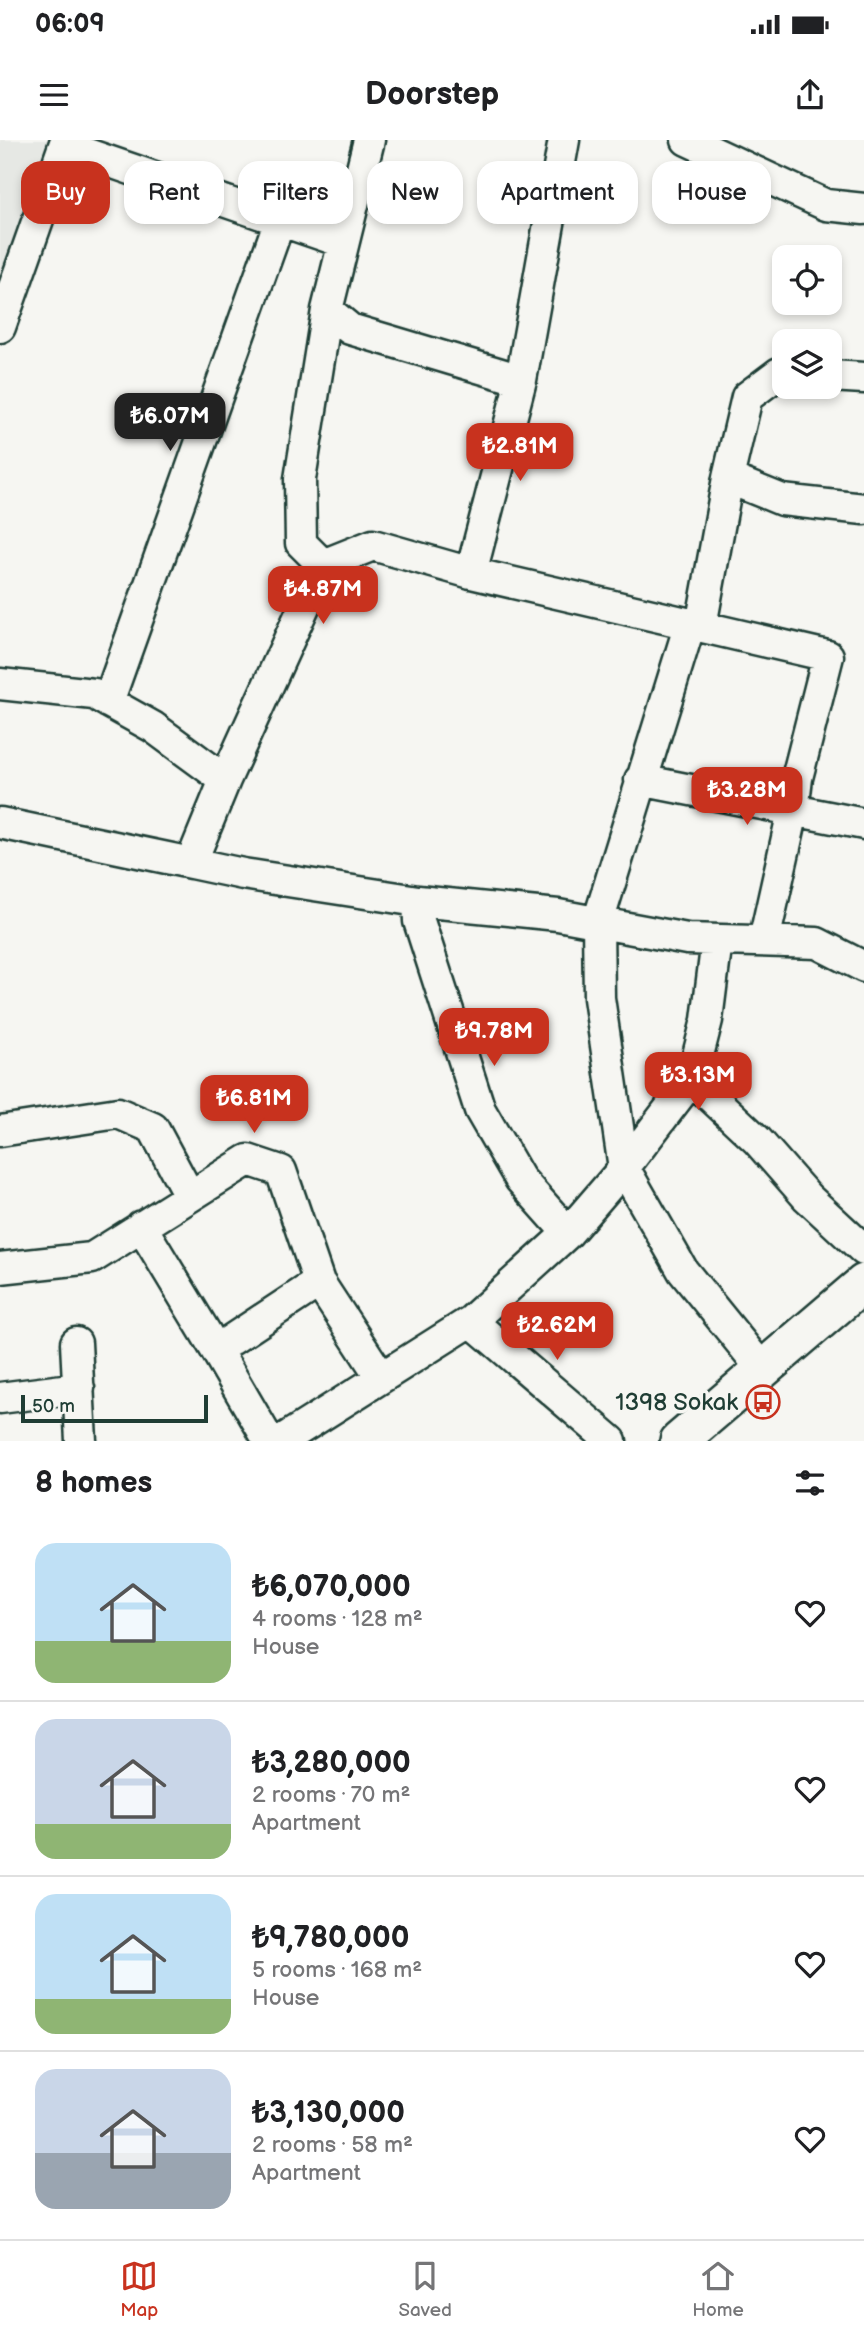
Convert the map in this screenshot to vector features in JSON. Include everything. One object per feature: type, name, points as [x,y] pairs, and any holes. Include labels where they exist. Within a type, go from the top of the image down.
[{"type":"street","points":[[323,565],[301,543],[300,479],[327,310],[369,140]]},
{"type":"street","points":[[471,573],[521,380],[564,140]]},
{"type":"street","points":[[687,140],[826,205],[864,209]]},
{"type":"street","points":[[0,327],[65,143],[238,205]]},
{"type":"street","points":[[108,702],[279,224]]},
{"type":"street","points":[[291,224],[343,242]]},
{"type":"street","points":[[327,310],[350,329],[521,380]]},
{"type":"street","points":[[842,377],[864,378]]},
{"type":"street","points":[[763,1370],[683,1271],[624,1168],[599,998],[598,922],[640,780],[695,625],[747,397],[772,378]]},
{"type":"street","points":[[728,478],[782,500],[864,509]]},
{"type":"street","points":[[191,863],[225,780],[323,565],[373,545],[471,573],[828,656],[797,778],[793,811],[764,941]]},
{"type":"street","points":[[0,684],[94,694],[153,727],[225,780]]},
{"type":"street","points":[[640,780],[864,824]]},
{"type":"street","points":[[0,823],[243,874],[418,901],[558,915],[687,939],[817,943],[864,967]]},
{"type":"street","points":[[418,901],[419,921],[480,1110],[520,1179],[568,1233]]},
{"type":"street","points":[[281,1441],[471,1321],[568,1233],[624,1168],[692,1079],[707,1020],[717,940]]},
{"type":"street","points":[[692,1079],[757,1140],[807,1197],[864,1250]]},
{"type":"street","points":[[0,1131],[118,1113],[153,1128],[189,1195]]},
{"type":"street","points":[[0,1268],[92,1258],[248,1160],[281,1171],[319,1282],[381,1377]]},
{"type":"street","points":[[141,1226],[269,1441]]},
{"type":"street","points":[[216,1350],[319,1282]]},
{"type":"street","points":[[680,1441],[864,1283]]},
{"type":"street","points":[[471,1321],[611,1441]]},
{"type":"street","points":[[76,1343],[82,1441]]},
{"type":"street","points":[[0,1398],[79,1388]]},
{"type":"shaded area","points":[[0,140],[55,140],[48,161],[21,161],[21,224],[25,224],[0,296]]},
{"type":"place","name":"1398 Sokak","points":[[763,1402]]}]
